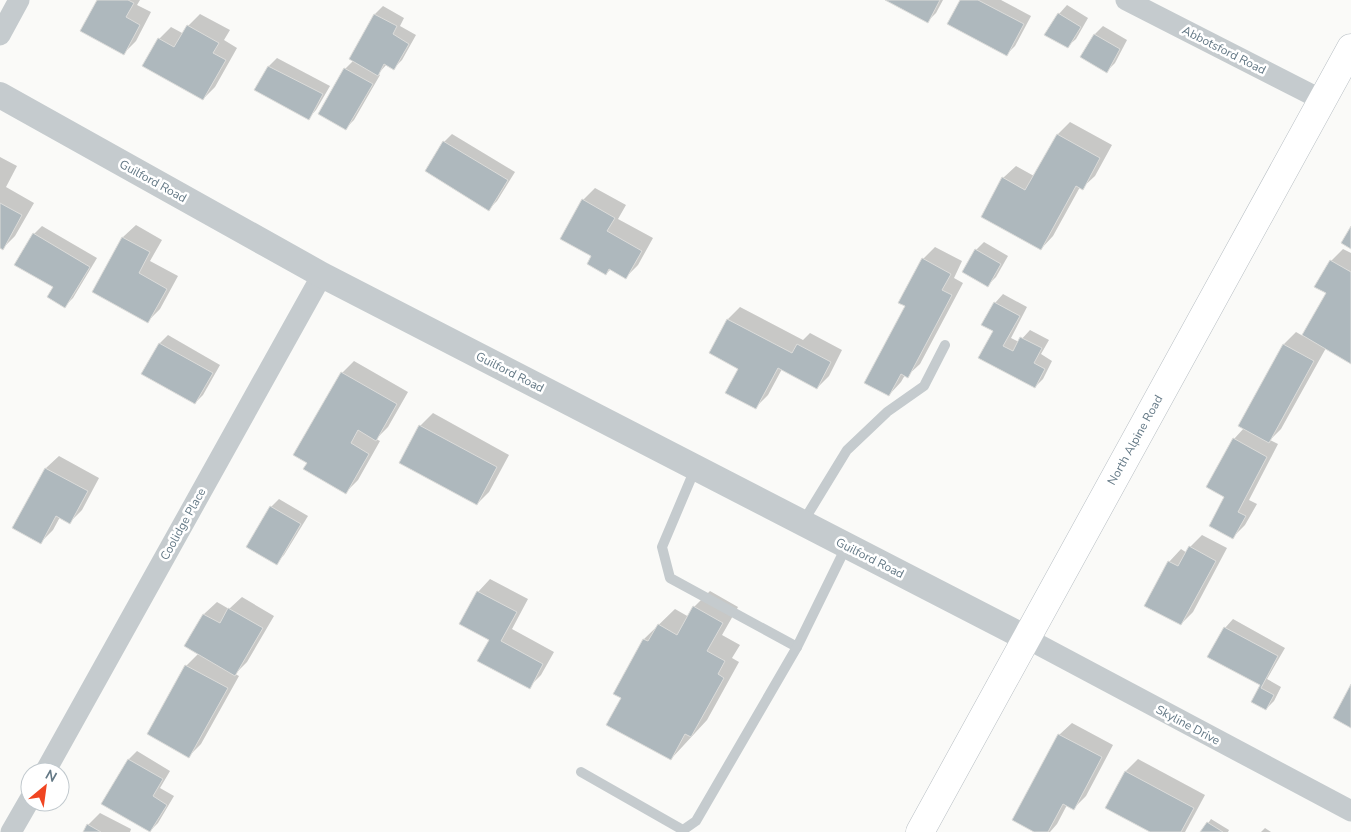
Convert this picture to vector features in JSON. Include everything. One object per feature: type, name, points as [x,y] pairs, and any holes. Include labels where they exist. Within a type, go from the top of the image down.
[{"type":"main road","name":"North Alpine Road","points":[[920,832],[1351,48]]},
{"type":"street","points":[[0,35],[19,0]]},
{"type":"street","name":"Abbotsford Road","points":[[1126,0],[1322,100]]},
{"type":"street","name":"Guilford Road","points":[[0,95],[322,275],[1026,638]]},
{"type":"street","name":"Coolidge Place","points":[[51,762],[322,275]]},
{"type":"street","name":"Skyline Drive","points":[[1026,638],[1351,811]]},
{"type":"street","points":[[11,832],[23,812]]},
{"type":"lane","points":[[802,523],[846,450],[887,412],[924,386],[945,345]]},
{"type":"lane","points":[[696,468],[662,547],[670,578],[797,647]]},
{"type":"lane","points":[[581,772],[682,830],[696,821],[797,647],[846,546]]},
{"type":"building","points":[[97,0],[128,0],[134,3],[126,17],[140,25],[124,55],[80,31]]},
{"type":"building","points":[[885,0],[940,0],[928,23]]},
{"type":"building","points":[[960,0],[978,0],[1024,24],[1007,56],[947,24]]},
{"type":"building","points":[[1058,13],[1081,27],[1068,48],[1044,35]]},
{"type":"building","points":[[374,14],[397,26],[393,34],[409,44],[394,70],[384,64],[378,76],[349,59]]},
{"type":"building","points":[[187,25],[219,43],[213,53],[226,60],[203,100],[142,66],[158,38],[174,47]]},
{"type":"building","points":[[1094,34],[1120,49],[1107,73],[1080,57]]},
{"type":"building","points":[[268,66],[323,94],[309,120],[254,90]]},
{"type":"building","points":[[344,68],[373,84],[346,130],[318,114]]},
{"type":"building","points":[[1057,134],[1100,158],[1083,190],[1076,186],[1041,250],[981,217],[1002,177],[1025,190]]},
{"type":"building","points":[[443,141],[508,180],[489,211],[425,171]]},
{"type":"building","points":[[582,199],[615,218],[607,231],[642,251],[626,279],[609,269],[606,275],[587,264],[591,256],[560,239]]},
{"type":"building","points":[[0,203],[22,215],[3,250],[0,248]]},
{"type":"building","points":[[1351,226],[1351,249],[1341,243]]},
{"type":"building","points":[[33,233],[90,267],[65,308],[47,297],[53,287],[14,265]]},
{"type":"building","points":[[122,237],[150,252],[139,273],[167,289],[148,323],[92,292]]},
{"type":"building","points":[[975,249],[1001,264],[988,287],[962,272]]},
{"type":"building","points":[[922,258],[951,274],[942,290],[952,295],[908,378],[901,374],[889,396],[864,383],[905,306],[898,303]]},
{"type":"building","points":[[1330,260],[1351,272],[1351,364],[1302,335],[1326,293],[1314,287]]},
{"type":"building","points":[[994,302],[1020,316],[1003,346],[1013,351],[1020,337],[1042,348],[1034,363],[1045,369],[1035,388],[978,358],[993,331],[981,325]]},
{"type":"building","points":[[727,319],[792,353],[797,344],[831,362],[817,389],[778,368],[756,409],[725,393],[738,369],[709,353]]},
{"type":"building","points":[[159,343],[213,373],[195,404],[141,374]]},
{"type":"building","points":[[1283,344],[1314,361],[1269,443],[1238,426]]},
{"type":"building","points":[[341,372],[397,404],[376,441],[358,430],[351,443],[369,454],[346,494],[303,469],[307,463],[293,455]]},
{"type":"building","points":[[419,425],[497,467],[477,505],[399,463]]},
{"type":"building","points":[[1233,438],[1267,457],[1238,512],[1246,516],[1233,539],[1209,526],[1224,497],[1206,487]]},
{"type":"building","points":[[45,468],[88,491],[70,524],[56,516],[41,544],[12,528]]},
{"type":"building","points":[[270,506],[301,524],[277,565],[246,547]]},
{"type":"building","points":[[1189,546],[1216,561],[1181,625],[1144,606],[1168,561],[1178,566]]},
{"type":"building","points":[[477,591],[517,612],[501,641],[543,664],[530,689],[477,661],[489,640],[459,624]]},
{"type":"building","points":[[693,606],[723,623],[707,651],[725,661],[718,674],[724,678],[691,737],[685,734],[671,760],[606,725],[621,698],[613,694],[643,639],[648,641],[658,624],[677,635]]},
{"type":"building","points":[[228,608],[263,628],[235,676],[184,646],[203,614],[220,623]]},
{"type":"building","points":[[1224,627],[1278,656],[1261,688],[1274,695],[1266,710],[1251,702],[1260,685],[1207,657]]},
{"type":"building","points":[[185,665],[228,688],[189,758],[147,734]]},
{"type":"building","points":[[1351,684],[1351,728],[1333,718]]},
{"type":"building","points":[[1058,734],[1102,757],[1074,810],[1063,804],[1048,832],[1034,832],[1012,820]]},
{"type":"building","points":[[128,759],[163,779],[153,796],[167,805],[150,832],[101,804]]},
{"type":"building","points":[[1125,771],[1194,808],[1181,832],[1150,832],[1105,808]]},
{"type":"building","points":[[1207,822],[1223,832],[1200,832]]},
{"type":"building","points":[[87,824],[101,832],[83,832]]}]
